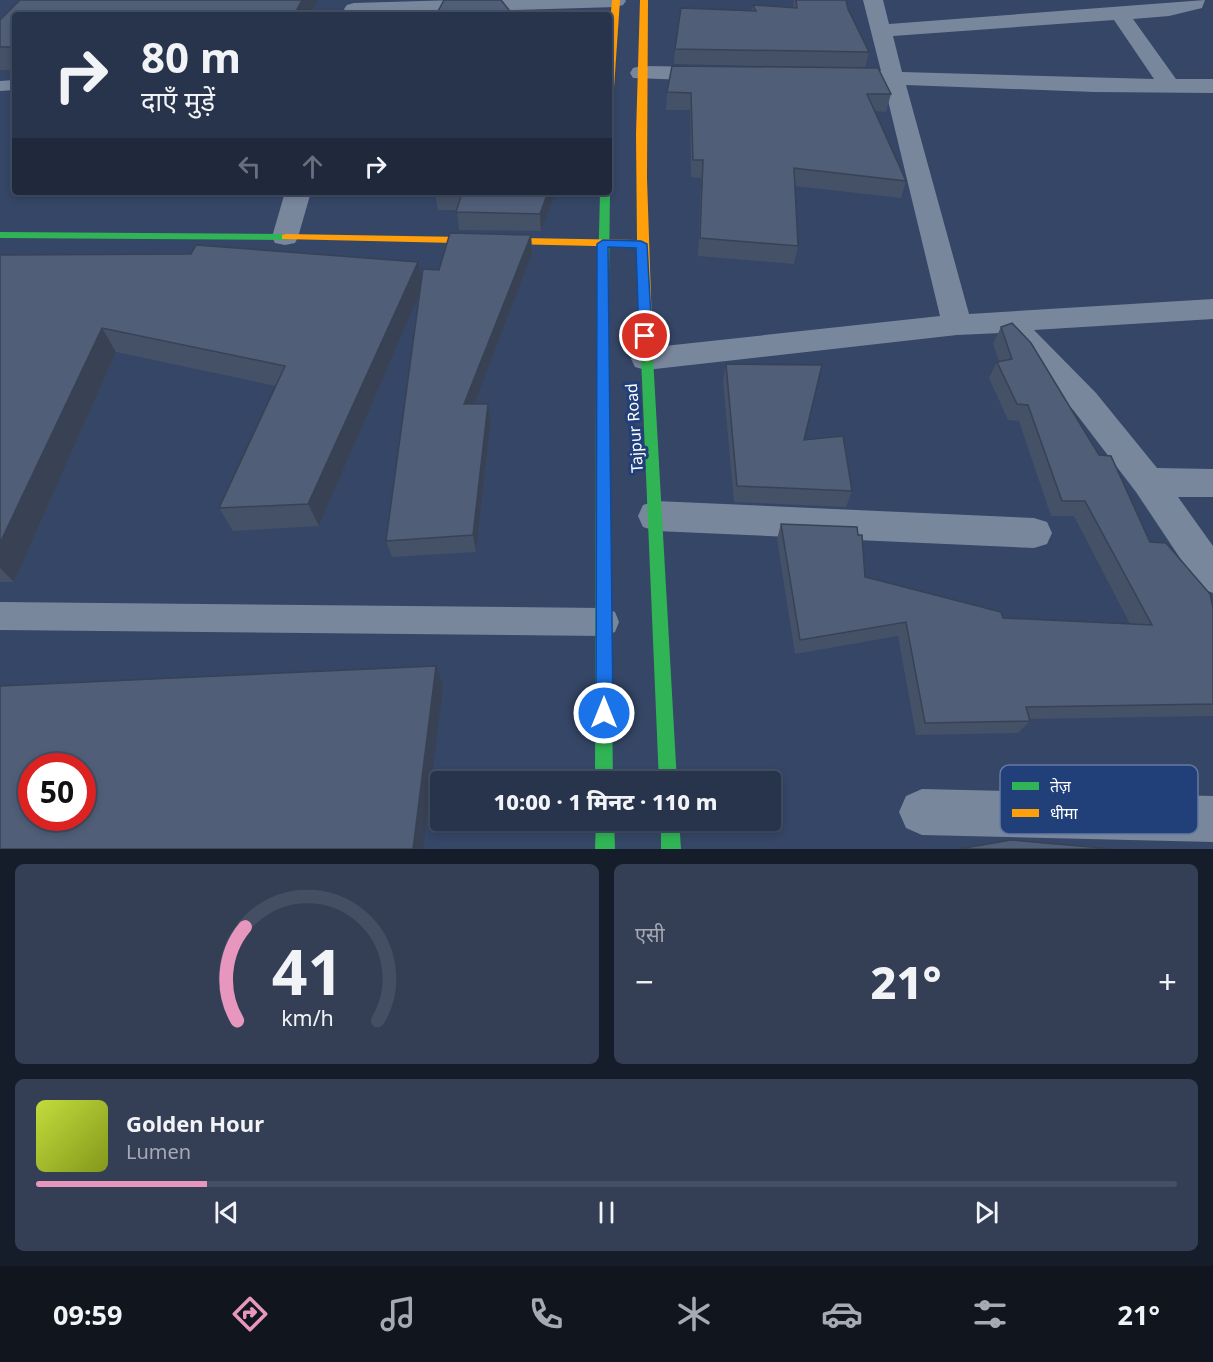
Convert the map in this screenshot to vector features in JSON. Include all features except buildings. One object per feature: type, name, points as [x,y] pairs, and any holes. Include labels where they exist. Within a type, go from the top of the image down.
[{"type":"main road","points":[[612,50],[616,0]]},
{"type":"main road","name":"Tajpur Road","points":[[644,0],[640,74],[641,244],[668,771]]},
{"type":"main road","name":"Tajpur Road","points":[[604,771],[603,244],[605,195]]},
{"type":"main road","points":[[0,235],[285,237],[641,244]]},
{"type":"main road","points":[[604,831],[604,849]]},
{"type":"main road","points":[[670,831],[671,849]]},
{"type":"street","points":[[354,8],[616,0]]},
{"type":"street","points":[[873,0],[891,77],[957,325]]},
{"type":"street","points":[[880,31],[1120,14],[1190,7],[1195,4],[1195,0]]},
{"type":"street","points":[[1120,14],[1170,86]]},
{"type":"street","points":[[640,74],[736,75]]},
{"type":"street","points":[[820,76],[1211,87]]},
{"type":"street","points":[[285,237],[297,195]]},
{"type":"street","points":[[646,358],[957,325],[1213,309]]},
{"type":"street","points":[[1009,322],[1085,402],[1148,482],[1213,576]]},
{"type":"street","points":[[1148,482],[1213,483]]},
{"type":"street","points":[[656,516],[1034,533]]},
{"type":"street","points":[[922,812],[1000,814]]},
{"type":"street","points":[[1198,819],[1213,819]]},
{"type":"lane","points":[[0,616],[604,622]]},
{"type":"traffic: fast","points":[[604,771],[602,359],[605,195]]},
{"type":"traffic: fast","points":[[0,235],[286,237]]},
{"type":"traffic: fast","points":[[647,357],[667,771]]},
{"type":"traffic: fast","points":[[605,831],[605,849]]},
{"type":"traffic: fast","points":[[670,831],[671,849]]},
{"type":"traffic: slow","points":[[612,50],[616,0]]},
{"type":"traffic: slow","points":[[644,0],[641,178],[647,357]]},
{"type":"traffic: slow","points":[[286,237],[641,244]]},
{"type":"route","points":[[604,713],[603,244],[641,244],[645,336]]}]
